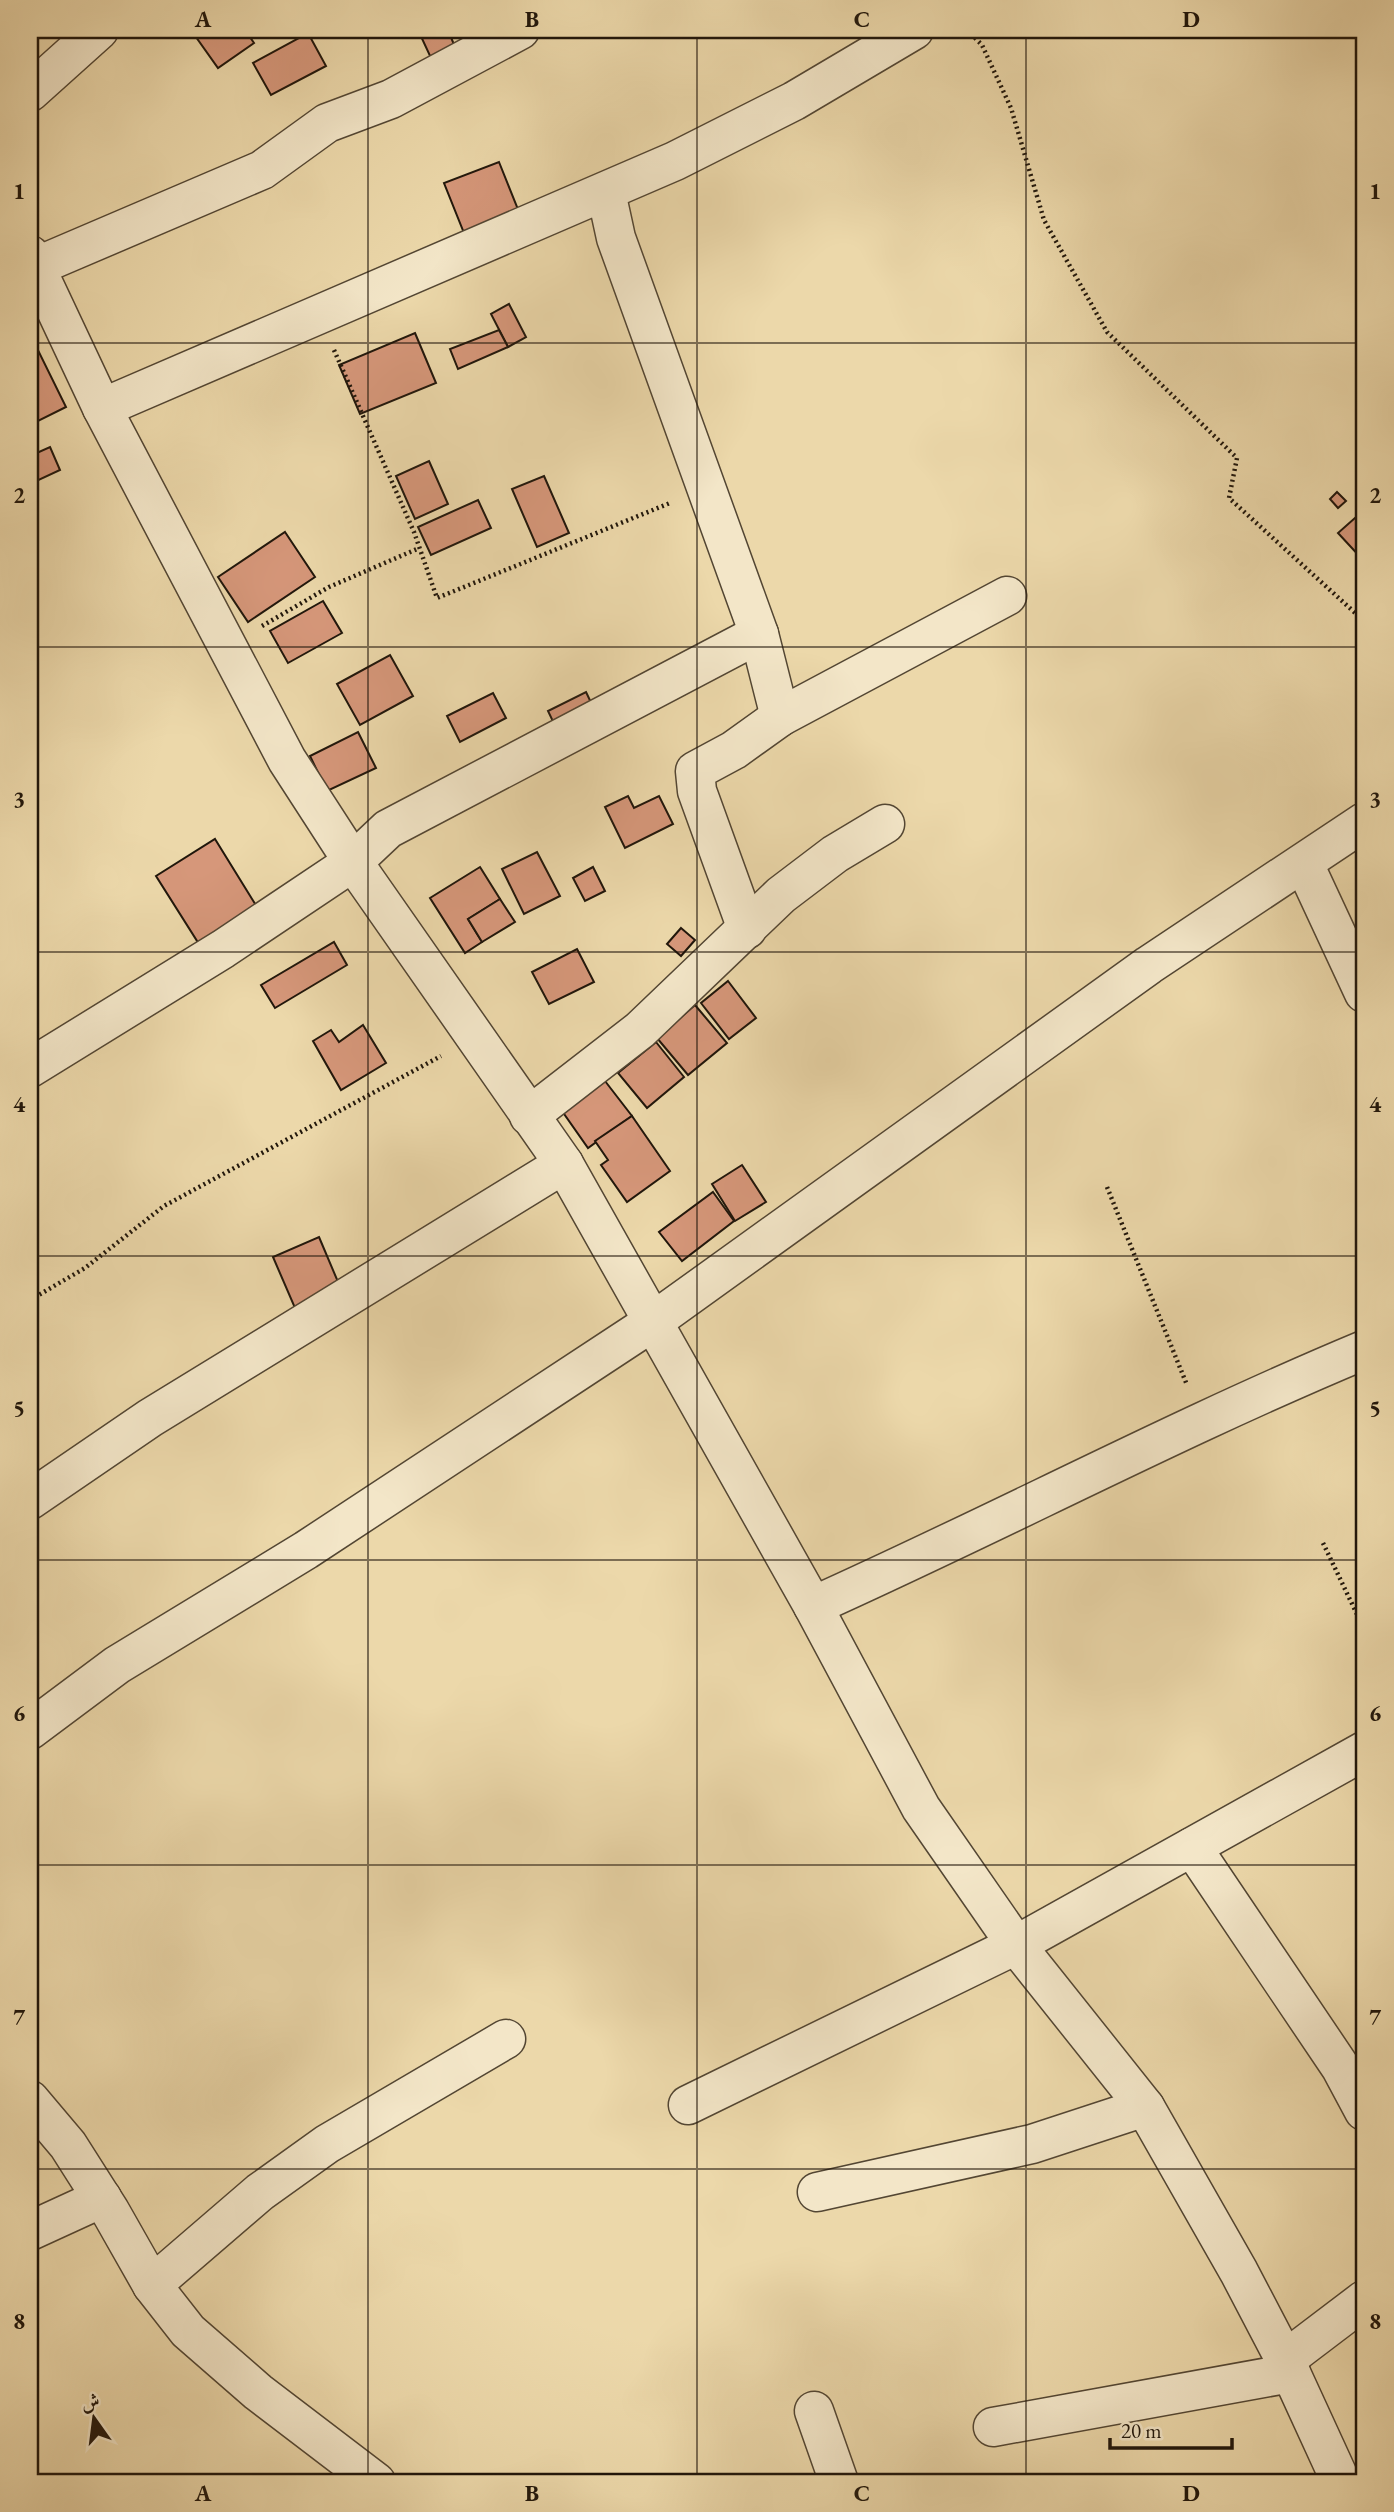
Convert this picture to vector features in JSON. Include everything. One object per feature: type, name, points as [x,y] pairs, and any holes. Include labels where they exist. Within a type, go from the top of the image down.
[{"type":"street","points":[[30,92],[99,30]]},
{"type":"street","points":[[520,30],[391,99],[327,122],[262,170],[33,261],[102,408],[288,760],[353,862],[564,1164],[651,1323],[813,1606],[921,1808],[1016,1945],[1145,2107],[1288,2367],[1341,2482]]},
{"type":"street","points":[[102,408],[606,192],[794,101],[914,30]]},
{"type":"street","points":[[606,192],[616,238],[760,634],[780,717]]},
{"type":"street","points":[[747,929],[697,791],[695,771],[734,750],[780,717],[1007,596]]},
{"type":"street","points":[[30,1068],[223,949],[353,862],[387,829],[760,634]]},
{"type":"street","points":[[30,1730],[117,1665],[306,1550],[651,1323],[1149,965],[1364,822]]},
{"type":"street","points":[[529,1116],[640,1030],[811,871],[885,824]]},
{"type":"street","points":[[1304,864],[1364,993]]},
{"type":"street","points":[[30,1500],[150,1418],[564,1164]]},
{"type":"street","points":[[813,1606],[962,1540],[1201,1422],[1364,1350]]},
{"type":"street","points":[[688,2105],[1016,1945],[1364,1751]]},
{"type":"street","points":[[1192,1847],[1341,2068],[1364,2111]]},
{"type":"street","points":[[152,2285],[260,2192],[327,2144],[506,2039]]},
{"type":"street","points":[[30,2100],[68,2145],[152,2285],[188,2331],[258,2392],[376,2482]]},
{"type":"street","points":[[817,2192],[1032,2144],[1145,2107]]},
{"type":"street","points":[[30,2231],[102,2198]]},
{"type":"street","points":[[993,2427],[1288,2367],[1364,2300]]},
{"type":"street","points":[[814,2411],[839,2482]]},
{"type":"path","points":[[967,30],[982,45],[1011,108],[1044,220],[1107,332],[1237,458],[1229,498],[1364,621]]},
{"type":"path","points":[[321,313],[345,380],[414,532],[417,549],[437,597],[707,488]]},
{"type":"path","points":[[226,647],[329,587],[417,549]]},
{"type":"path","points":[[30,1300],[85,1268],[164,1206],[477,1037]]},
{"type":"path","points":[[1107,1187],[1201,1422]]},
{"type":"path","points":[[1323,1543],[1364,1629]]},
{"type":"building","points":[[191,30],[245,30],[254,43],[218,68]]},
{"type":"building","points":[[418,30],[448,30],[455,47],[431,58]]},
{"type":"building","points":[[308,33],[326,66],[271,95],[253,63]]},
{"type":"building","points":[[499,162],[519,212],[464,233],[444,183]]},
{"type":"building","points":[[509,304],[526,337],[508,347],[491,314]]},
{"type":"building","points":[[499,330],[508,347],[458,369],[450,349]]},
{"type":"building","points":[[415,333],[436,383],[360,414],[339,365]]},
{"type":"building","points":[[30,334],[66,407],[30,425]]},
{"type":"building","points":[[50,447],[60,470],[30,484],[30,456]]},
{"type":"building","points":[[429,461],[448,504],[415,519],[396,476]]},
{"type":"building","points":[[544,476],[569,533],[537,547],[512,489]]},
{"type":"building","points":[[1337,492],[1346,501],[1338,508],[1330,499]]},
{"type":"building","points":[[478,500],[491,528],[431,555],[418,527]]},
{"type":"building","points":[[1364,510],[1364,559],[1363,560],[1338,533]]},
{"type":"building","points":[[285,532],[315,577],[248,622],[218,577]]},
{"type":"building","points":[[323,601],[342,633],[288,663],[270,631]]},
{"type":"building","points":[[390,655],[413,696],[360,725],[337,684]]},
{"type":"building","points":[[586,692],[596,713],[558,732],[548,711]]},
{"type":"building","points":[[493,693],[506,718],[460,742],[447,716]]},
{"type":"building","points":[[358,732],[376,768],[327,791],[310,756]]},
{"type":"building","points":[[628,796],[634,808],[659,796],[673,824],[625,848],[605,807]]},
{"type":"building","points":[[215,839],[257,907],[199,944],[156,876]]},
{"type":"building","points":[[537,852],[560,896],[524,914],[502,869]]},
{"type":"building","points":[[480,867],[500,899],[468,919],[482,942],[465,953],[430,898]]},
{"type":"building","points":[[593,867],[605,891],[585,901],[573,878]]},
{"type":"building","points":[[500,899],[515,922],[482,942],[468,919]]},
{"type":"building","points":[[681,928],[695,940],[681,956],[667,944]]},
{"type":"building","points":[[334,942],[347,965],[275,1008],[261,985]]},
{"type":"building","points":[[577,949],[594,982],[549,1004],[532,972]]},
{"type":"building","points":[[728,981],[756,1018],[729,1039],[701,1003]]},
{"type":"building","points":[[695,1005],[727,1043],[688,1075],[657,1038]]},
{"type":"building","points":[[363,1025],[386,1063],[341,1090],[313,1041],[331,1030],[339,1042]]},
{"type":"building","points":[[656,1042],[684,1077],[647,1108],[618,1073]]},
{"type":"building","points":[[605,1081],[632,1116],[588,1148],[562,1111]]},
{"type":"building","points":[[632,1116],[670,1171],[627,1202],[601,1165],[608,1160],[595,1141]]},
{"type":"building","points":[[742,1165],[766,1202],[735,1221],[712,1184]]},
{"type":"building","points":[[713,1192],[734,1221],[682,1261],[659,1232]]},
{"type":"building","points":[[319,1237],[341,1289],[295,1308],[273,1257]]}]
